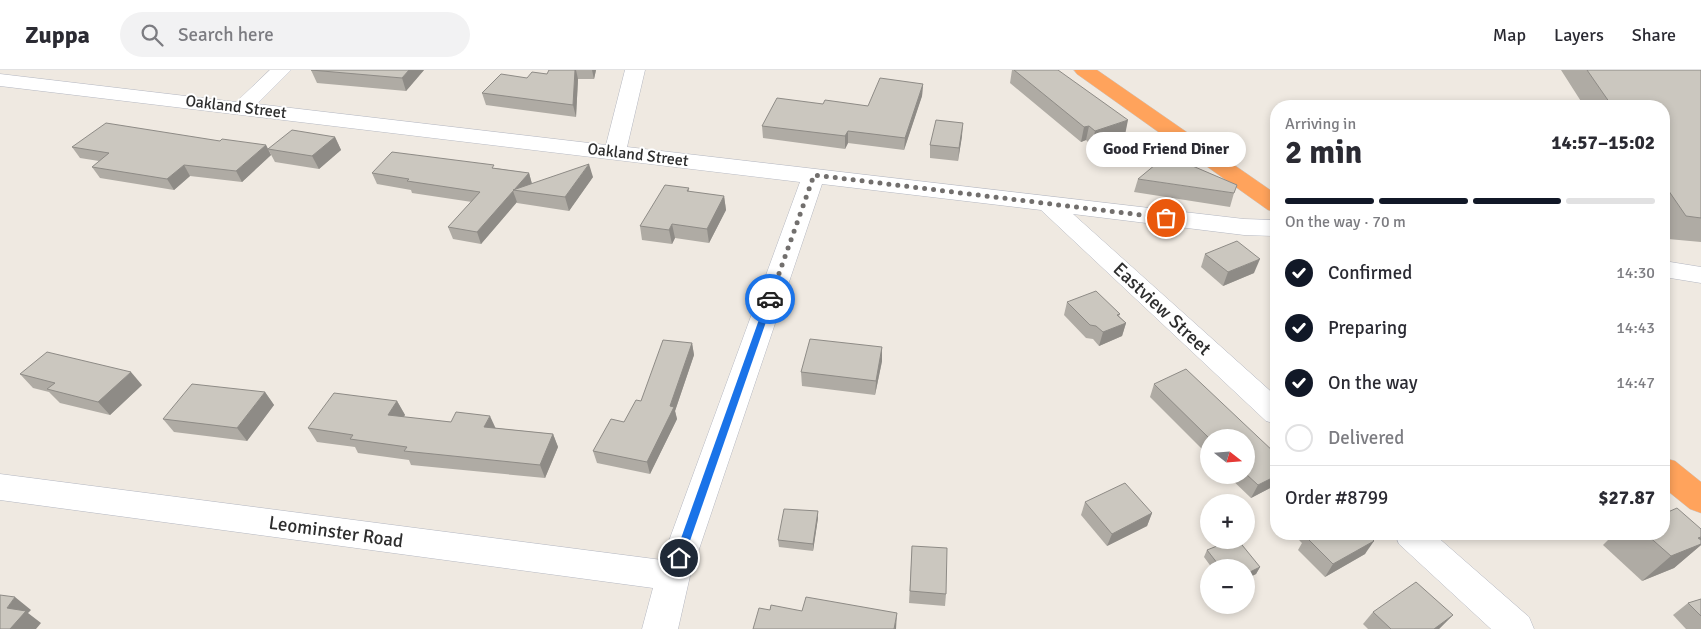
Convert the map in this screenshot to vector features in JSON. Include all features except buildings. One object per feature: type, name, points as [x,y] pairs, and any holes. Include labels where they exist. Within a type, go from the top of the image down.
[{"type":"highway","points":[[1084,70],[1270,201]]},
{"type":"highway","points":[[1670,473],[1701,500]]},
{"type":"street","points":[[242,107],[282,70]]},
{"type":"street","points":[[615,152],[635,70]]},
{"type":"street","name":"Oakland Street","points":[[4,85],[242,107],[1048,204],[1244,227],[1270,228]]},
{"type":"street","points":[[660,629],[673,576],[814,175]]},
{"type":"street","name":"Eastview Street","points":[[1048,204],[1270,408]]},
{"type":"street","points":[[1670,270],[1701,275]]},
{"type":"street","name":"Leominster Road","points":[[0,487],[673,576]]},
{"type":"street","points":[[1418,540],[1516,629]]},
{"type":"way so far","points":[[770,299],[814,175],[1166,218]]},
{"type":"place","name":"Good Friend Diner","points":[[1166,218]]},
{"type":"route","points":[[679,558],[770,299]]}]
